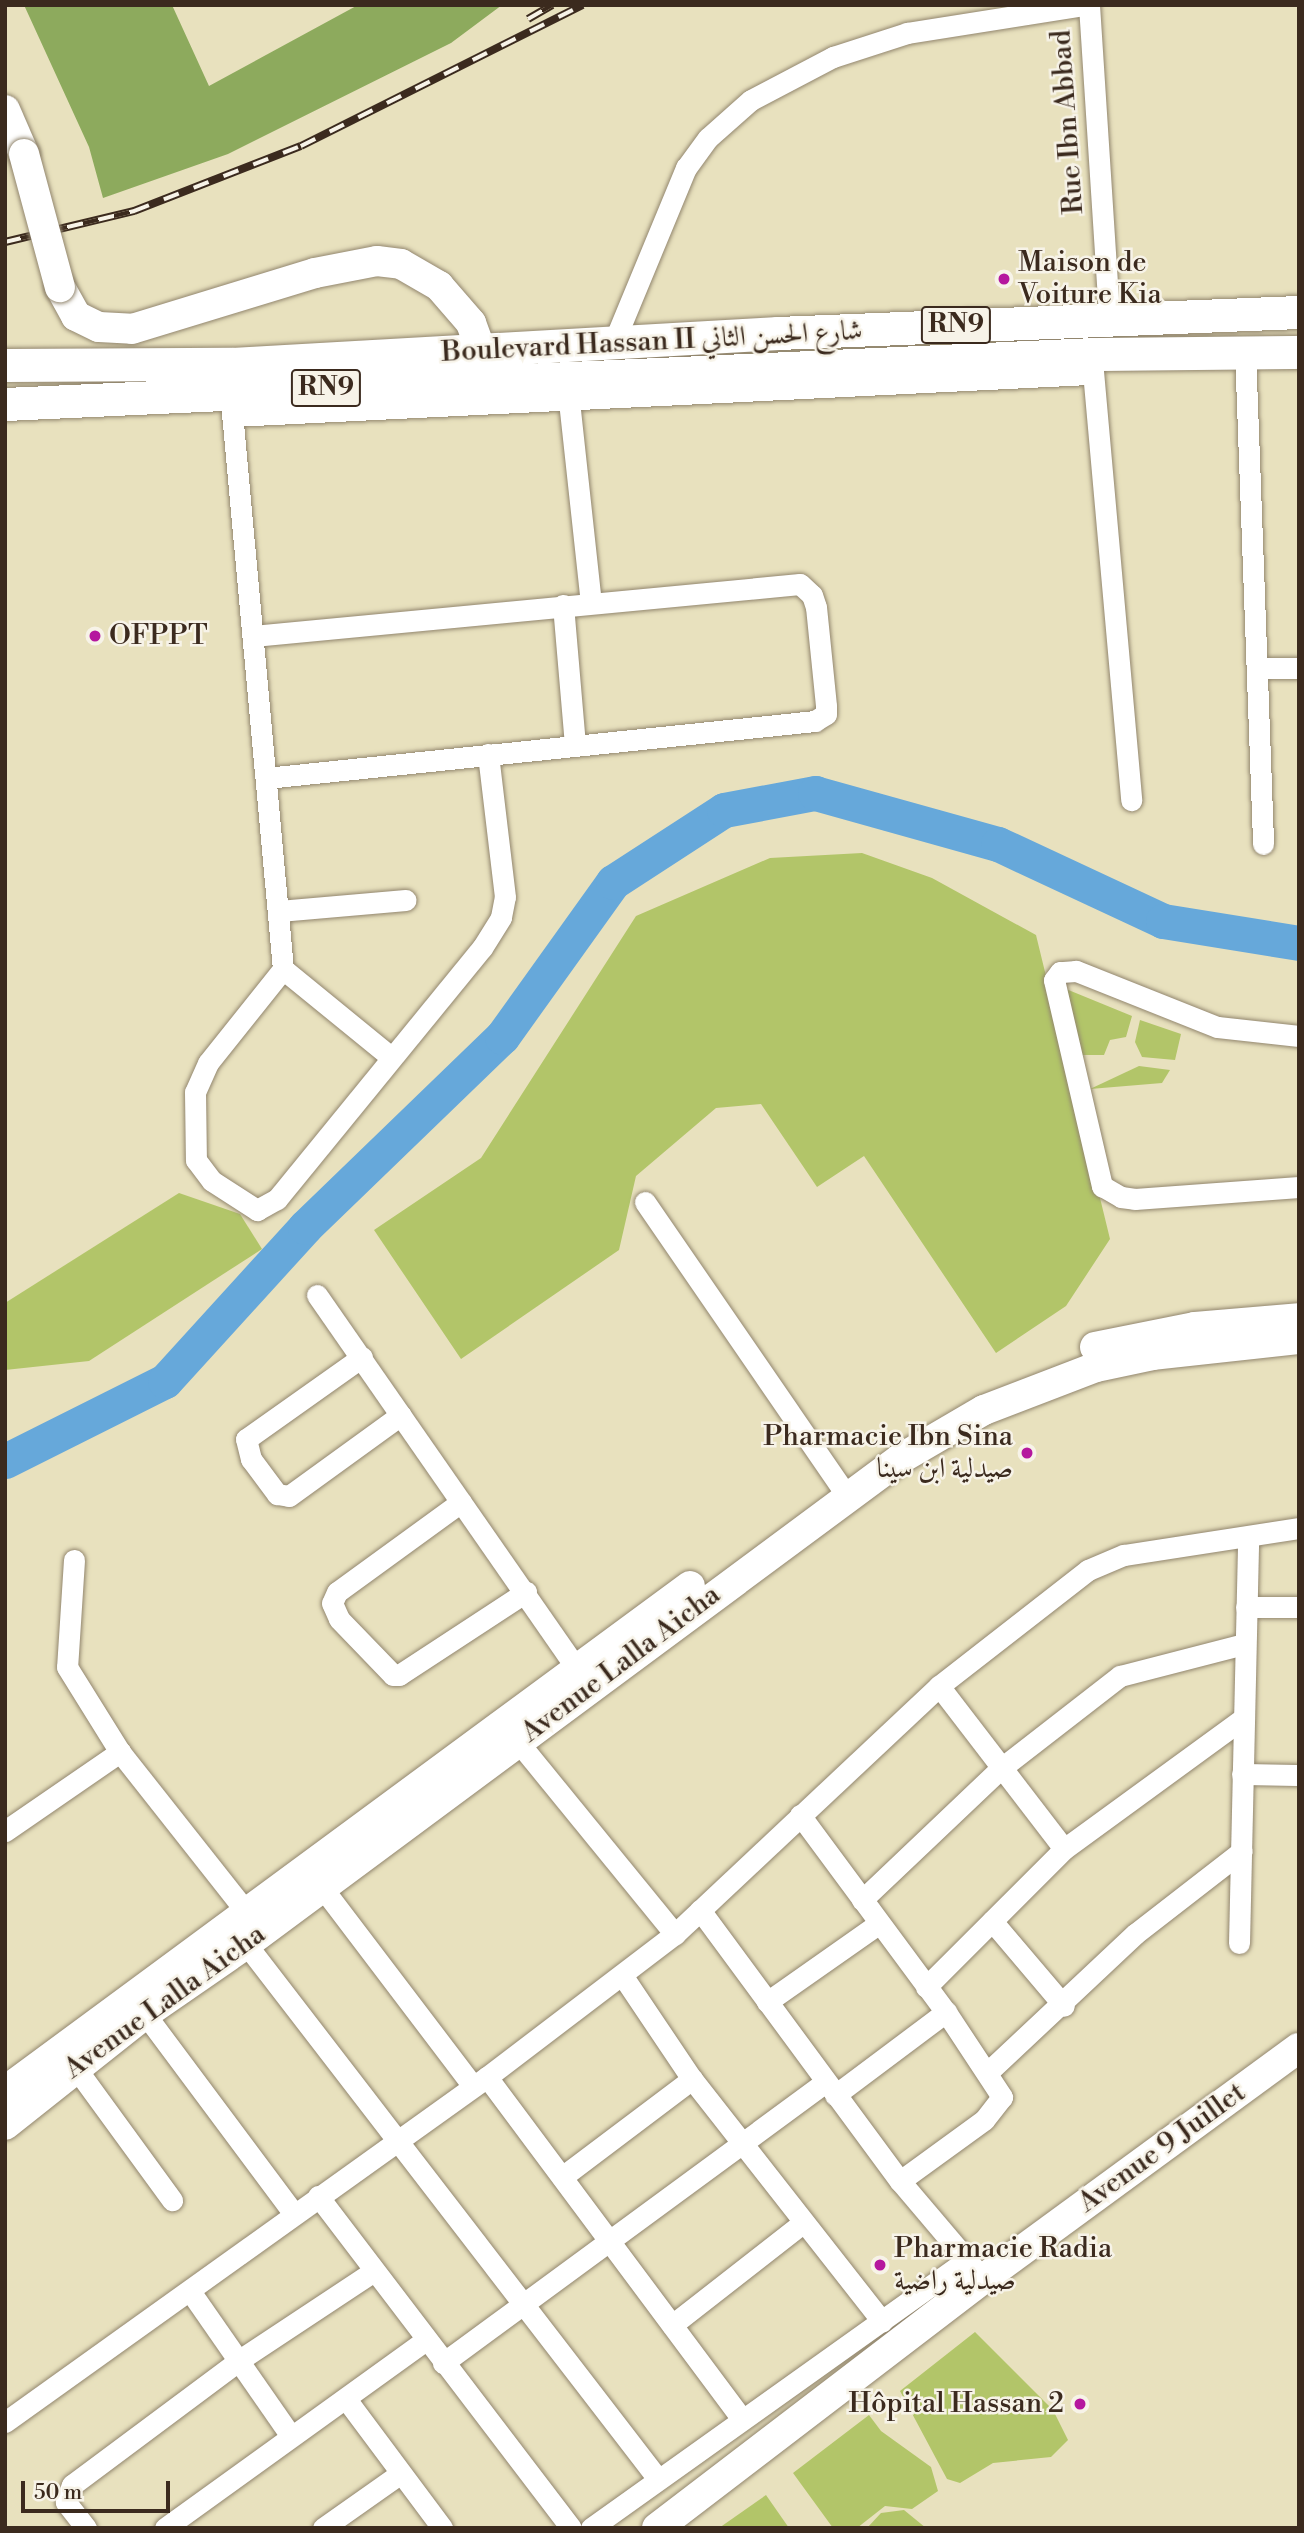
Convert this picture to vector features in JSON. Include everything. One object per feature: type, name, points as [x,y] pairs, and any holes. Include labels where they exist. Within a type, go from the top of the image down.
[{"type":"main road","points":[[5,110],[24,154],[60,286],[76,316],[87,322],[132,329],[315,273],[377,261],[401,264],[439,286],[471,323],[482,352]]},
{"type":"main road","name":"Boulevard Hassan II شارع الحسن الثاني","points":[[5,365],[232,364],[1109,318],[1299,312]]},
{"type":"main road","name":"Boulevard Hassan II شارع الحسن الثاني","points":[[5,404],[231,404],[1280,354]]},
{"type":"main road","name":"Avenue Lalla Aicha","points":[[5,2124],[145,2014],[246,1944],[321,1886],[582,1676],[841,1488],[932,1417],[999,1383],[1072,1354],[1139,1336],[1299,1318]]},
{"type":"main road","name":"Avenue Lalla Aicha","points":[[841,1488],[971,1416],[1096,1367],[1153,1354],[1299,1339]]},
{"type":"main road","name":"Avenue Lalla Aicha","points":[[5,2091],[247,1913],[510,1732]]},
{"type":"main road","name":"Avenue 9 Juillet","points":[[657,2528],[975,2270],[1299,2048]]},
{"type":"street","name":"Rue Ibn Abbad","points":[[1086,5],[1109,318]]},
{"type":"street","points":[[613,344],[686,168],[708,138],[751,100],[833,57],[897,35],[943,24],[1086,5]]},
{"type":"street","points":[[1263,844],[1258,668],[1280,354]]},
{"type":"street","points":[[488,754],[505,897],[501,917],[482,948],[268,1206],[250,1208],[212,1181],[194,1152],[198,1077],[284,969],[231,404],[569,401],[1091,364],[1131,800]]},
{"type":"street","points":[[569,401],[591,602]]},
{"type":"street","points":[[253,636],[800,584],[812,594],[816,607],[827,711],[815,721],[266,778]]},
{"type":"street","points":[[563,605],[575,745]]},
{"type":"street","points":[[1258,668],[1299,668]]},
{"type":"street","points":[[279,911],[406,900]]},
{"type":"street","points":[[284,969],[391,1057]]},
{"type":"street","points":[[1299,1036],[1216,1027],[1076,971],[1060,972],[1054,980],[1102,1186],[1121,1197],[1135,1199],[1299,1187]]},
{"type":"street","points":[[645,1202],[841,1488]]},
{"type":"street","points":[[317,1295],[582,1676]]},
{"type":"street","points":[[362,1357],[246,1439],[251,1459],[277,1494],[289,1496],[401,1415]]},
{"type":"street","points":[[461,1502],[337,1592],[332,1603],[340,1619],[393,1675],[399,1675],[526,1592]]},
{"type":"street","points":[[5,2422],[190,2291],[398,2138],[480,2082],[675,1934],[940,1686],[1038,1605],[1100,1564],[1124,1555],[1299,1528]]},
{"type":"street","points":[[1239,1943],[1248,1537]]},
{"type":"street","points":[[74,1560],[67,1667],[120,1752],[247,1913]]},
{"type":"street","points":[[1246,1606],[1299,1607]]},
{"type":"street","points":[[862,1899],[1000,1769],[1120,1676],[1244,1644]]},
{"type":"street","points":[[940,1686],[1000,1769],[1064,1849]]},
{"type":"street","points":[[926,1986],[1064,1849],[1242,1719]]},
{"type":"street","points":[[510,1732],[675,1934]]},
{"type":"street","points":[[5,1831],[120,1752]]},
{"type":"street","points":[[1242,1774],[1299,1774]]},
{"type":"street","points":[[800,1815],[989,2072],[1002,2097],[998,2106],[900,2181]]},
{"type":"street","points":[[989,2072],[1063,2006],[1135,1934],[1242,1851]]},
{"type":"street","points":[[321,1886],[480,2082],[562,2177],[606,2240],[742,2419]]},
{"type":"street","points":[[591,2528],[882,2321],[975,2270],[900,2181],[700,1910]]},
{"type":"street","points":[[992,1921],[1063,2006]]},
{"type":"street","points":[[767,2002],[878,1924]]},
{"type":"street","points":[[246,1944],[658,2479]]},
{"type":"street","points":[[622,1975],[692,2079],[882,2321]]},
{"type":"street","points":[[443,2363],[743,2141],[831,2088],[946,2012]]},
{"type":"street","points":[[145,2014],[294,2214]]},
{"type":"street","points":[[75,2067],[172,2200]]},
{"type":"street","points":[[562,2177],[692,2079]]},
{"type":"street","points":[[318,2196],[571,2528]]},
{"type":"street","points":[[672,2325],[804,2222]]},
{"type":"street","points":[[86,2528],[66,2502],[72,2485],[241,2359],[374,2271]]},
{"type":"street","points":[[190,2291],[241,2359],[290,2435]]},
{"type":"street","points":[[165,2528],[290,2435],[346,2399],[426,2340]]},
{"type":"street","points":[[346,2399],[398,2475],[442,2528]]},
{"type":"street","points":[[323,2528],[398,2475]]},
{"type":"green space","points":[[24,5],[172,5],[209,86],[358,5],[502,5],[451,43],[228,154],[103,198],[89,147]]},
{"type":"green space","points":[[862,853],[932,878],[1036,935],[1110,1239],[1066,1306],[996,1353],[864,1156],[817,1187],[761,1104],[716,1108],[636,1176],[619,1250],[461,1359],[374,1230],[481,1158],[636,916],[770,858]]},
{"type":"green space","points":[[1066,989],[1132,1016],[1126,1037],[1110,1040],[1104,1055],[1076,1055]]},
{"type":"green space","points":[[1140,1020],[1181,1034],[1175,1060],[1142,1057],[1135,1042]]},
{"type":"green space","points":[[1139,1066],[1170,1070],[1162,1083],[1090,1089]]},
{"type":"green space","points":[[179,1193],[240,1214],[262,1249],[89,1361],[5,1370],[5,1303]]},
{"type":"green space","points":[[975,2332],[1053,2410],[1068,2440],[1051,2457],[993,2463],[960,2483],[947,2479],[900,2391]]},
{"type":"green space","points":[[869,2415],[881,2431],[931,2467],[938,2491],[912,2509],[885,2506],[857,2528],[833,2528],[793,2473]]},
{"type":"green space","points":[[766,2495],[789,2528],[719,2528]]},
{"type":"green space","points":[[904,2510],[926,2528],[867,2528],[881,2513]]},
{"type":"waterway","points":[[5,1461],[165,1381],[305,1227],[502,1037],[613,882],[724,810],[815,793],[998,844],[1163,921],[1299,943]]},
{"type":"railway","points":[[528,19],[552,5]]},
{"type":"railway","points":[[5,242],[134,211],[301,146],[583,5]]},
{"type":"place","name":"Maison de Voiture Kia","points":[[1004,279]]},
{"type":"place","name":"OFPPT","points":[[95,636]]},
{"type":"place","name":"Pharmacie Ibn Sina صيدلية ابن سينا","points":[[1027,1453]]},
{"type":"place","name":"Pharmacie Radia صيدلية راضية","points":[[880,2265]]},
{"type":"place","name":"Hôpital Hassan 2","points":[[1080,2404]]}]
